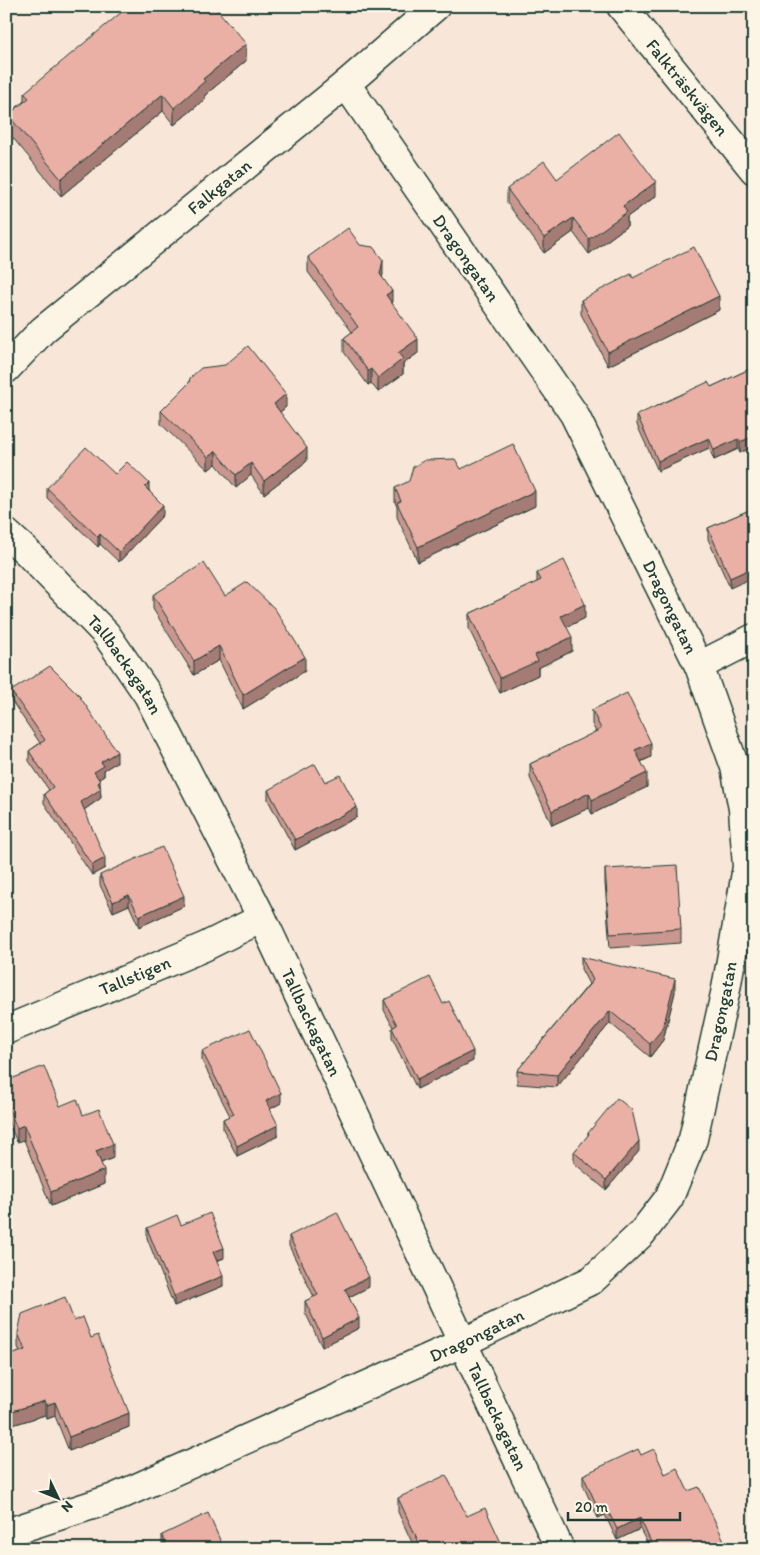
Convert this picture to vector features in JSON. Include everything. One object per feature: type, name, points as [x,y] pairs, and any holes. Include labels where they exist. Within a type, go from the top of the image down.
[{"type":"street","name":"Falkgatan","points":[[6,369],[43,330],[346,84],[436,6]]},
{"type":"street","name":"Falkträskvägen","points":[[621,6],[754,170]]},
{"type":"street","name":"Dragongatan","points":[[6,1534],[114,1498],[462,1342],[592,1280],[642,1233],[669,1198],[693,1139],[726,989],[747,868],[743,809],[735,767],[699,666],[574,414],[346,84]]},
{"type":"street","name":"Tallbackagatan","points":[[6,532],[106,634],[148,695],[262,918],[560,1549]]},
{"type":"street","points":[[699,666],[754,638]]},
{"type":"street","name":"Tallstigen","points":[[6,1030],[204,947],[262,918]]},
{"type":"building","points":[[129,6],[214,6],[246,44],[203,79],[205,81],[174,108],[163,94],[61,179],[8,115],[29,98],[24,93]]},
{"type":"building","points":[[619,132],[656,182],[623,206],[627,212],[589,239],[573,218],[544,238],[507,189],[544,161],[557,179]]},
{"type":"building","points":[[348,228],[360,245],[373,247],[383,260],[380,274],[392,291],[386,295],[418,339],[398,353],[403,359],[378,378],[371,369],[368,371],[344,338],[358,327],[308,257]]},
{"type":"building","points":[[694,247],[719,296],[608,352],[581,300],[631,274],[633,278]]},
{"type":"building","points":[[248,346],[286,394],[274,404],[307,448],[264,481],[251,463],[236,475],[216,451],[208,457],[161,411],[201,368],[225,365]]},
{"type":"building","points":[[754,367],[754,436],[740,442],[738,439],[714,450],[709,438],[658,461],[637,415],[708,382],[711,387]]},
{"type":"building","points":[[513,444],[535,491],[418,547],[397,503],[401,501],[395,488],[409,481],[413,467],[425,460],[455,459],[461,469]]},
{"type":"building","points":[[86,447],[115,474],[127,462],[149,483],[145,487],[163,505],[119,552],[100,534],[98,537],[47,488]]},
{"type":"building","points":[[754,508],[754,567],[730,578],[708,528]]},
{"type":"building","points":[[564,560],[585,604],[561,616],[572,637],[535,655],[538,661],[500,678],[469,614],[541,580],[537,573]]},
{"type":"building","points":[[204,563],[225,596],[247,582],[275,609],[305,657],[243,695],[219,646],[194,661],[153,595]]},
{"type":"building","points":[[50,666],[78,694],[117,752],[101,762],[104,766],[94,772],[100,781],[98,783],[101,789],[81,802],[105,858],[92,865],[44,794],[53,787],[29,751],[45,740],[11,691]]},
{"type":"building","points":[[627,693],[651,743],[635,750],[647,773],[592,800],[589,793],[552,811],[530,764],[601,729],[592,710]]},
{"type":"building","points":[[315,764],[325,782],[340,775],[357,807],[295,840],[268,790]]},
{"type":"building","points":[[162,847],[184,896],[139,916],[129,895],[113,902],[100,875]]},
{"type":"building","points":[[677,865],[681,929],[610,934],[605,869]]},
{"type":"building","points":[[581,957],[675,979],[663,1028],[650,1044],[610,1011],[557,1075],[517,1071],[593,980]]},
{"type":"building","points":[[430,977],[443,1004],[449,1001],[473,1051],[417,1079],[392,1028],[397,1025],[384,1000]]},
{"type":"building","points":[[250,1029],[281,1093],[266,1101],[278,1125],[237,1146],[223,1119],[234,1114],[202,1051]]},
{"type":"building","points":[[44,1066],[60,1106],[77,1099],[83,1115],[99,1109],[113,1144],[96,1151],[104,1170],[51,1192],[24,1125],[17,1128],[6,1103],[6,1081]]},
{"type":"building","points":[[617,1098],[632,1110],[639,1141],[606,1180],[574,1152]]},
{"type":"building","points":[[337,1212],[369,1277],[345,1289],[359,1318],[322,1337],[305,1301],[318,1295],[289,1236]]},
{"type":"building","points":[[210,1213],[224,1248],[213,1252],[223,1276],[174,1296],[147,1228],[177,1215],[181,1225]]},
{"type":"building","points":[[65,1297],[74,1321],[83,1317],[91,1338],[98,1335],[129,1413],[69,1437],[55,1402],[47,1405],[45,1401],[6,1413],[6,1357],[25,1350],[18,1333],[22,1314]]},
{"type":"building","points":[[638,1449],[641,1455],[654,1449],[665,1474],[677,1468],[688,1491],[699,1487],[728,1549],[654,1549],[640,1518],[617,1529],[605,1505],[598,1508],[583,1475]]},
{"type":"building","points":[[446,1475],[467,1516],[485,1508],[504,1549],[422,1549],[398,1498]]},
{"type":"building","points":[[208,1513],[224,1549],[168,1549],[162,1535]]}]
